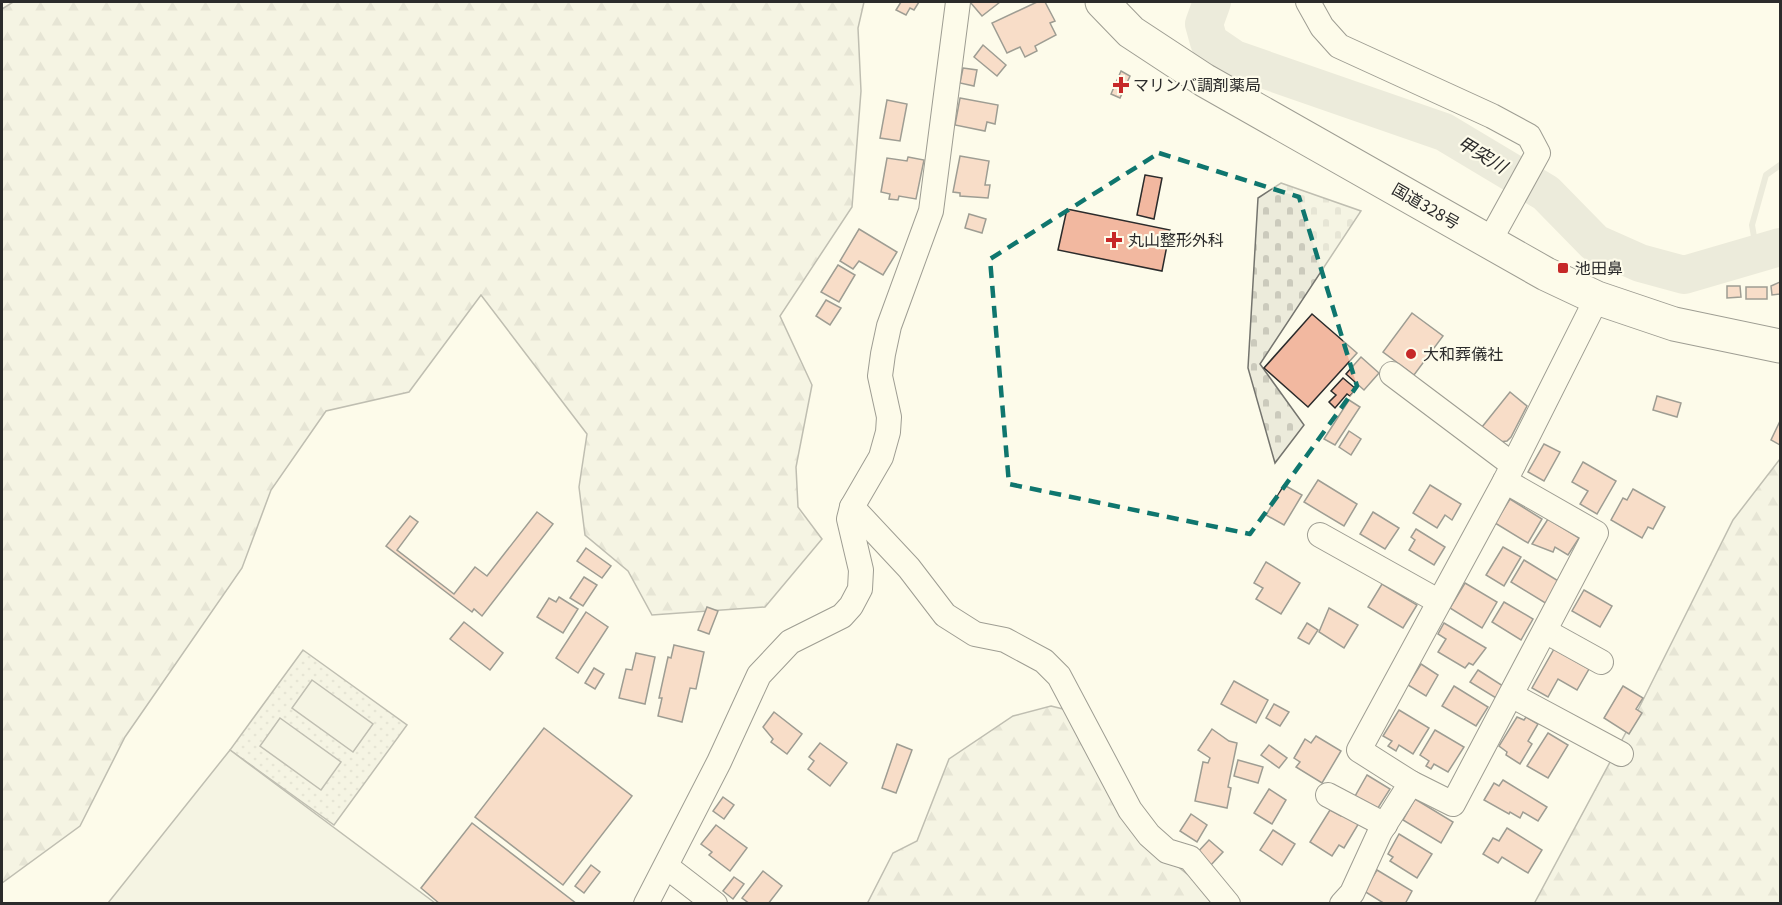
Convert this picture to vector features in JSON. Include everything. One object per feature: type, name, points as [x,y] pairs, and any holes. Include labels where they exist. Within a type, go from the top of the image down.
[{"type":"highway","name":"国道328号","points":[[1102,2],[1131,32],[1204,80],[1493,235],[1546,274],[1597,298],[1674,324],[1780,346]]},
{"type":"street","points":[[646,903],[667,867],[759,675],[790,642],[842,615],[851,606],[860,589],[861,570],[849,519],[852,507],[881,457],[888,432],[889,417],[880,376],[882,354],[889,326],[931,211],[958,2]]},
{"type":"street","points":[[1308,2],[1323,27],[1339,46],[1492,116],[1529,136],[1538,153],[1493,235]]},
{"type":"street","points":[[1392,374],[1509,473],[1596,533],[1453,804],[1411,783],[1359,750],[1509,473],[1597,298]]},
{"type":"street","points":[[852,507],[909,568],[945,615],[975,634],[1005,640],[1044,661],[1059,676],[1130,810],[1149,835],[1167,850],[1190,858],[1228,903]]},
{"type":"street","points":[[1320,535],[1438,601]]},
{"type":"street","points":[[1545,631],[1601,662]]},
{"type":"street","points":[[1511,695],[1622,754]]},
{"type":"street","points":[[1342,903],[1352,893],[1385,825],[1411,783]]},
{"type":"street","points":[[1328,795],[1385,825]]},
{"type":"street","points":[[667,867],[715,903]]},
{"type":"highlighted area","points":[[1159,153],[1299,197],[1357,386],[1250,534],[1009,484],[990,259]]},
{"type":"green space","points":[[13,2],[864,2],[858,28],[861,91],[852,207],[780,316],[812,385],[796,467],[798,507],[822,539],[765,607],[652,615],[628,571],[585,535],[579,487],[587,434],[481,295],[409,392],[326,411],[271,490],[242,568],[125,737],[80,826],[2,883],[2,9]]},
{"type":"green space","points":[[1281,183],[1361,211],[1260,364],[1304,425],[1275,463],[1248,368],[1258,198]]},
{"type":"green space","points":[[1780,459],[1780,903],[1534,904],[1639,708],[1733,520]]},
{"type":"green space","points":[[303,650],[407,725],[334,825],[230,750]]},
{"type":"green space","points":[[312,680],[373,724],[353,752],[292,708]]},
{"type":"green space","points":[[1051,706],[1083,714],[1171,861],[1223,903],[867,904],[893,853],[917,841],[949,759],[1013,716]]},
{"type":"green space","points":[[280,718],[341,762],[321,790],[260,746]]},
{"type":"green space","points":[[230,750],[435,903],[108,903]]},
{"type":"building","points":[[901,2],[919,2],[914,10],[910,8],[906,15],[896,10]]},
{"type":"building","points":[[970,2],[1000,2],[982,16]]},
{"type":"building","points":[[1037,2],[1045,2],[1055,21],[1050,23],[1056,35],[1035,46],[1037,51],[1025,57],[1020,47],[1007,53],[992,23]]},
{"type":"building","points":[[983,45],[1006,65],[997,76],[974,57]]},
{"type":"building","points":[[963,68],[977,70],[974,86],[960,83]]},
{"type":"building","name":"マリンバ調剤薬局","points":[[1121,71],[1130,76],[1120,98],[1111,94]]},
{"type":"building","points":[[960,98],[998,105],[995,124],[987,122],[985,131],[955,125]]},
{"type":"building","points":[[887,100],[907,104],[900,141],[880,138]]},
{"type":"building","points":[[960,156],[989,161],[985,185],[990,185],[988,198],[960,196],[960,193],[953,192]]},
{"type":"building","points":[[908,157],[924,160],[916,199],[899,196],[898,200],[889,199],[890,194],[881,192],[887,158],[907,161]]},
{"type":"building","points":[[1145,175],[1162,178],[1154,219],[1137,215]]},
{"type":"building","name":"丸山整形外科","points":[[1067,209],[1170,230],[1162,271],[1058,250]]},
{"type":"building","points":[[969,214],[986,219],[982,233],[965,228]]},
{"type":"building","points":[[859,229],[897,252],[883,275],[859,261],[853,269],[840,261]]},
{"type":"building","points":[[838,265],[855,275],[839,302],[821,292]]},
{"type":"building","points":[[1780,282],[1780,294],[1772,295],[1771,286]]},
{"type":"building","points":[[1727,286],[1740,286],[1741,297],[1727,298]]},
{"type":"building","points":[[1746,287],[1767,287],[1767,299],[1746,299]]},
{"type":"building","points":[[826,300],[841,308],[830,325],[816,316]]},
{"type":"building","points":[[1412,313],[1443,336],[1414,375],[1383,352]]},
{"type":"building","points":[[1312,314],[1357,353],[1308,407],[1264,368]]},
{"type":"building","points":[[1361,357],[1379,373],[1364,390],[1346,374]]},
{"type":"building","points":[[1343,378],[1356,389],[1350,396],[1347,394],[1335,408],[1329,402],[1336,395],[1331,391]]},
{"type":"building","points":[[1510,392],[1527,406],[1511,437],[1507,441],[1499,442],[1482,427]]},
{"type":"building","points":[[1657,396],[1681,403],[1677,417],[1653,410]]},
{"type":"building","points":[[1349,400],[1360,407],[1335,445],[1324,439]]},
{"type":"building","points":[[1780,421],[1780,445],[1771,440]]},
{"type":"building","points":[[1349,431],[1361,439],[1351,455],[1339,447]]},
{"type":"building","points":[[1544,444],[1560,452],[1544,481],[1528,472]]},
{"type":"building","points":[[1583,462],[1616,481],[1597,514],[1580,504],[1588,491],[1572,482]]},
{"type":"building","points":[[1318,480],[1357,504],[1344,526],[1304,502]]},
{"type":"building","points":[[1284,485],[1302,495],[1284,525],[1266,515]]},
{"type":"building","points":[[1430,485],[1461,504],[1452,520],[1445,515],[1437,528],[1413,513]]},
{"type":"building","points":[[1633,489],[1665,507],[1653,529],[1648,527],[1642,538],[1611,520],[1623,498],[1627,500]]},
{"type":"building","points":[[1510,499],[1542,519],[1528,543],[1495,523]]},
{"type":"building","points":[[537,512],[553,524],[482,616],[474,609],[472,612],[386,546],[410,516],[418,522],[397,550],[454,594],[475,567],[487,576]]},
{"type":"building","points":[[1373,512],[1399,528],[1385,549],[1360,534]]},
{"type":"building","points":[[1548,519],[1579,538],[1568,555],[1555,547],[1553,552],[1532,544]]},
{"type":"building","points":[[1416,529],[1445,547],[1434,565],[1409,550],[1415,540],[1411,537]]},
{"type":"building","points":[[1503,547],[1521,557],[1504,586],[1486,575]]},
{"type":"building","points":[[586,548],[611,566],[602,578],[577,561]]},
{"type":"building","points":[[1524,560],[1560,582],[1547,604],[1511,582]]},
{"type":"building","points":[[1266,562],[1300,583],[1281,614],[1256,599],[1263,588],[1254,583]]},
{"type":"building","points":[[584,577],[597,585],[583,606],[570,598]]},
{"type":"building","points":[[1465,583],[1497,602],[1482,628],[1450,608]]},
{"type":"building","points":[[1382,584],[1417,605],[1403,628],[1368,607]]},
{"type":"building","points":[[1584,590],[1612,606],[1600,627],[1572,611]]},
{"type":"building","points":[[559,597],[578,609],[563,633],[537,617],[549,598],[556,602]]},
{"type":"building","points":[[1504,602],[1533,619],[1521,640],[1492,622]]},
{"type":"building","points":[[707,607],[718,611],[709,634],[698,630]]},
{"type":"building","points":[[1329,608],[1358,625],[1344,648],[1319,632]]},
{"type":"building","points":[[586,612],[608,627],[578,673],[556,658]]},
{"type":"building","points":[[464,622],[503,653],[490,670],[450,639]]},
{"type":"building","points":[[1307,623],[1318,630],[1309,644],[1298,638]]},
{"type":"building","points":[[1444,623],[1486,648],[1473,665],[1469,663],[1465,668],[1438,652],[1446,639],[1438,634]]},
{"type":"building","points":[[674,645],[704,652],[696,689],[690,688],[682,722],[658,716],[662,698],[659,698],[668,657],[671,658]]},
{"type":"building","points":[[1554,649],[1589,669],[1577,690],[1558,679],[1548,697],[1532,688]]},
{"type":"building","points":[[636,653],[655,657],[645,704],[619,698],[626,669],[632,670]]},
{"type":"building","points":[[1421,664],[1438,675],[1426,696],[1408,685]]},
{"type":"building","points":[[594,668],[604,674],[595,689],[585,683]]},
{"type":"building","points":[[1478,670],[1503,686],[1496,698],[1470,682]]},
{"type":"building","points":[[1234,681],[1268,700],[1256,723],[1221,704]]},
{"type":"building","points":[[1454,686],[1488,707],[1476,726],[1442,706]]},
{"type":"building","points":[[1623,686],[1643,698],[1636,709],[1642,713],[1629,734],[1604,718]]},
{"type":"building","points":[[1274,704],[1289,712],[1280,726],[1266,718]]},
{"type":"building","points":[[1399,710],[1429,728],[1413,754],[1399,745],[1396,751],[1388,746],[1392,741],[1383,736]]},
{"type":"building","points":[[774,712],[802,734],[787,754],[771,742],[773,739],[763,727]]},
{"type":"building","points":[[1517,717],[1524,720],[1526,717],[1538,724],[1528,741],[1532,744],[1520,764],[1506,755],[1507,752],[1499,746]]},
{"type":"building","points":[[544,728],[632,796],[563,885],[475,817]]},
{"type":"building","points":[[1212,729],[1229,741],[1237,743],[1228,787],[1231,788],[1227,808],[1195,801],[1203,762],[1208,763],[1210,758],[1198,750]]},
{"type":"building","points":[[1435,730],[1464,747],[1448,772],[1434,764],[1431,769],[1426,766],[1429,761],[1420,755]]},
{"type":"building","points":[[1548,733],[1568,745],[1548,778],[1527,766]]},
{"type":"building","points":[[1316,736],[1341,751],[1322,783],[1296,767],[1300,762],[1294,758],[1305,739],[1311,743]]},
{"type":"building","points":[[820,743],[847,763],[830,786],[808,769],[814,761],[809,757]]},
{"type":"building","points":[[897,744],[912,750],[896,793],[882,788]]},
{"type":"building","points":[[1269,745],[1287,758],[1279,768],[1261,755]]},
{"type":"building","points":[[1238,760],[1263,767],[1258,783],[1234,776]]},
{"type":"building","points":[[1367,775],[1390,789],[1376,811],[1354,798]]},
{"type":"building","points":[[1503,780],[1547,807],[1538,821],[1523,812],[1520,818],[1510,812],[1509,814],[1484,800],[1494,783],[1499,786]]},
{"type":"building","points":[[1269,789],[1286,800],[1272,824],[1254,813]]},
{"type":"building","points":[[723,797],[734,805],[724,819],[713,811]]},
{"type":"building","points":[[1415,799],[1453,822],[1441,843],[1403,820]]},
{"type":"building","points":[[1330,810],[1341,816],[1343,813],[1359,823],[1344,848],[1339,845],[1332,856],[1310,842]]},
{"type":"building","points":[[1191,814],[1207,825],[1197,842],[1180,831]]},
{"type":"building","points":[[472,823],[577,904],[440,904],[421,888]]},
{"type":"building","points":[[716,825],[747,848],[730,871],[709,855],[712,852],[701,844]]},
{"type":"building","points":[[1507,828],[1542,850],[1528,873],[1502,857],[1498,863],[1483,854],[1493,838],[1499,841]]},
{"type":"building","points":[[1273,830],[1295,844],[1282,865],[1260,850]]},
{"type":"building","points":[[1399,834],[1432,854],[1417,878],[1390,861],[1393,857],[1388,854]]},
{"type":"building","points":[[1209,840],[1223,852],[1210,866],[1196,854]]},
{"type":"building","points":[[591,865],[600,872],[584,893],[575,886]]},
{"type":"building","points":[[1377,870],[1412,891],[1405,904],[1385,904],[1364,891]]},
{"type":"building","points":[[763,871],[782,886],[768,904],[750,904],[742,898]]},
{"type":"building","points":[[734,877],[744,884],[733,899],[723,891]]},
{"type":"waterway","name":"甲突川","points":[[1212,2],[1204,24],[1209,42],[1234,59],[1444,132],[1546,193],[1595,243],[1640,263],[1684,275],[1780,247]]},
{"type":"waterway","points":[[1757,254],[1752,225],[1766,175],[1780,165]]},
{"type":"place","name":"マリンバ調剤薬局","points":[[1121,85]]},
{"type":"place","name":"丸山整形外科","points":[[1114,240]]},
{"type":"place","name":"池田鼻","points":[[1563,268]]},
{"type":"place","name":"大和葬儀社","points":[[1411,354]]}]
